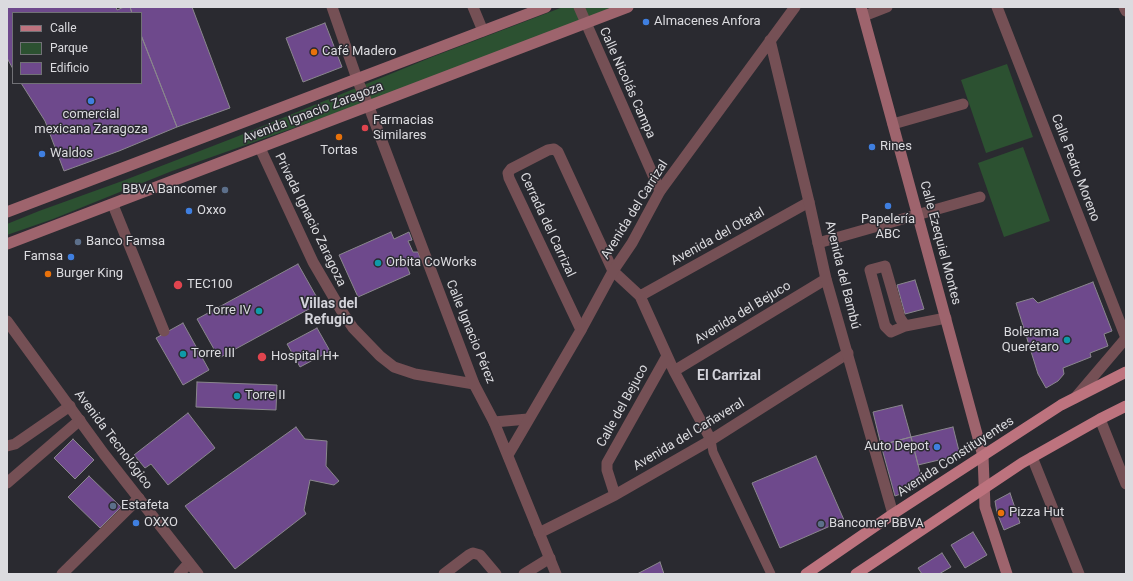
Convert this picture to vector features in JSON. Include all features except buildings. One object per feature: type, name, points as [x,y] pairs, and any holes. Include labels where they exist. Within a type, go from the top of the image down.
[{"type":"main road","name":"Avenida Ignacio Zaragoza","points":[[10,209],[546,7]]},
{"type":"main road","name":"Avenida Ignacio Zaragoza","points":[[9,246],[628,7]]},
{"type":"main road","name":"Calle Ezequiel Montes","points":[[862,11],[983,456],[985,507],[1007,574]]},
{"type":"main road","name":"Avenida Constituyentes","points":[[806,574],[893,514],[1074,398],[1126,372]]},
{"type":"main road","points":[[856,574],[1032,456],[1100,418],[1126,406]]},
{"type":"street","name":"Calle Ignacio Pérez","points":[[332,7],[356,79],[369,107],[474,384],[494,422],[553,566]]},
{"type":"street","points":[[473,7],[483,31]]},
{"type":"street","name":"Calle Nicolás Campa","points":[[579,7],[660,191]]},
{"type":"street","name":"Avenida del Carrizal","points":[[508,455],[581,330],[613,271],[632,243],[660,191],[794,7]]},
{"type":"street","points":[[862,11],[887,7]]},
{"type":"street","name":"Calle Pedro Moreno","points":[[997,7],[1126,338]]},
{"type":"street","points":[[1124,7],[1126,11]]},
{"type":"street","name":"Avenida del Bambú","points":[[770,40],[826,279],[893,514]]},
{"type":"street","points":[[893,124],[963,104]]},
{"type":"street","name":"Privada Ignacio Zaragoza","points":[[260,148],[313,262],[330,294],[353,328],[380,356],[394,367],[415,374],[474,384]]},
{"type":"street","name":"Cerrada del Carrizal","points":[[581,330],[509,178],[508,173],[510,169],[548,150],[554,149],[558,152],[613,271]]},
{"type":"street","points":[[818,242],[980,197]]},
{"type":"street","name":"Avenida del Otatal","points":[[640,296],[809,202]]},
{"type":"street","points":[[113,205],[164,331]]},
{"type":"street","points":[[905,326],[900,318],[885,266],[870,270],[885,326],[891,332],[905,326],[946,318]]},
{"type":"street","points":[[613,271],[640,296],[674,371],[710,440],[713,452],[771,574]]},
{"type":"street","name":"Avenida del Bejuco","points":[[674,371],[826,279]]},
{"type":"street","name":"Avenida Tecnológico","points":[[7,321],[104,454],[198,574]]},
{"type":"street","points":[[1074,398],[1126,338]]},
{"type":"street","name":"Avenida del Cañaveral","points":[[539,533],[615,495],[710,440],[848,353]]},
{"type":"street","name":"Calle del Bejuco","points":[[615,495],[607,470],[607,464],[667,356]]},
{"type":"street","points":[[7,446],[15,444],[70,406]]},
{"type":"street","points":[[1100,418],[1126,484]]},
{"type":"street","points":[[494,422],[528,419]]},
{"type":"street","points":[[7,482],[80,420]]},
{"type":"street","points":[[1032,456],[1079,574]]},
{"type":"street","points":[[62,574],[139,498]]},
{"type":"street","points":[[447,573],[469,555],[477,553],[496,574]]},
{"type":"street","points":[[179,574],[189,563]]},
{"type":"street","points":[[530,573],[553,566]]},
{"type":"green space","points":[[563,7],[615,7],[356,106],[172,171],[53,219],[7,235],[7,224],[236,137],[432,57]]},
{"type":"green space","points":[[1007,64],[1033,137],[986,153],[961,80]]},
{"type":"green space","points":[[1023,147],[1050,221],[1004,237],[978,163]]},
{"type":"place","name":"Almacenes Anfora","points":[[646,22]]},
{"type":"place","name":"Café Madero","points":[[314,52]]},
{"type":"place","name":"comercial mexicana Zaragoza","points":[[91,101]]},
{"type":"place","name":"Farmacias Similares","points":[[365,128]]},
{"type":"place","name":"Tortas","points":[[339,137]]},
{"type":"place","name":"Rines","points":[[872,147]]},
{"type":"place","name":"Waldos","points":[[42,154]]},
{"type":"place","name":"BBVA Bancomer","points":[[225,190]]},
{"type":"place","name":"Papelería ABC","points":[[888,206]]},
{"type":"place","name":"Oxxo","points":[[189,211]]},
{"type":"place","name":"Banco Famsa","points":[[78,242]]},
{"type":"place","name":"Famsa","points":[[71,257]]},
{"type":"place","name":"Orbita CoWorks","points":[[378,263]]},
{"type":"place","name":"Burger King","points":[[48,274]]},
{"type":"place","name":"TEC100","points":[[178,285]]},
{"type":"place","name":"Torre IV","points":[[259,311]]},
{"type":"place","name":"Bolerama Querétaro","points":[[1067,340]]},
{"type":"place","name":"Torre III","points":[[183,354]]},
{"type":"place","name":"Hospital H+","points":[[262,357]]},
{"type":"place","name":"Torre II","points":[[237,396]]},
{"type":"place","name":"Auto Depot","points":[[937,447]]},
{"type":"place","name":"Estafeta","points":[[113,506]]},
{"type":"place","name":"Pizza Hut","points":[[1001,513]]},
{"type":"place","name":"OXXO","points":[[136,523]]},
{"type":"place","name":"Bancomer BBVA","points":[[821,524]]},
{"type":"district","name":"Villas del Refugio","points":[[329,312]]},
{"type":"district","name":"El Carrizal","points":[[729,376]]}]
